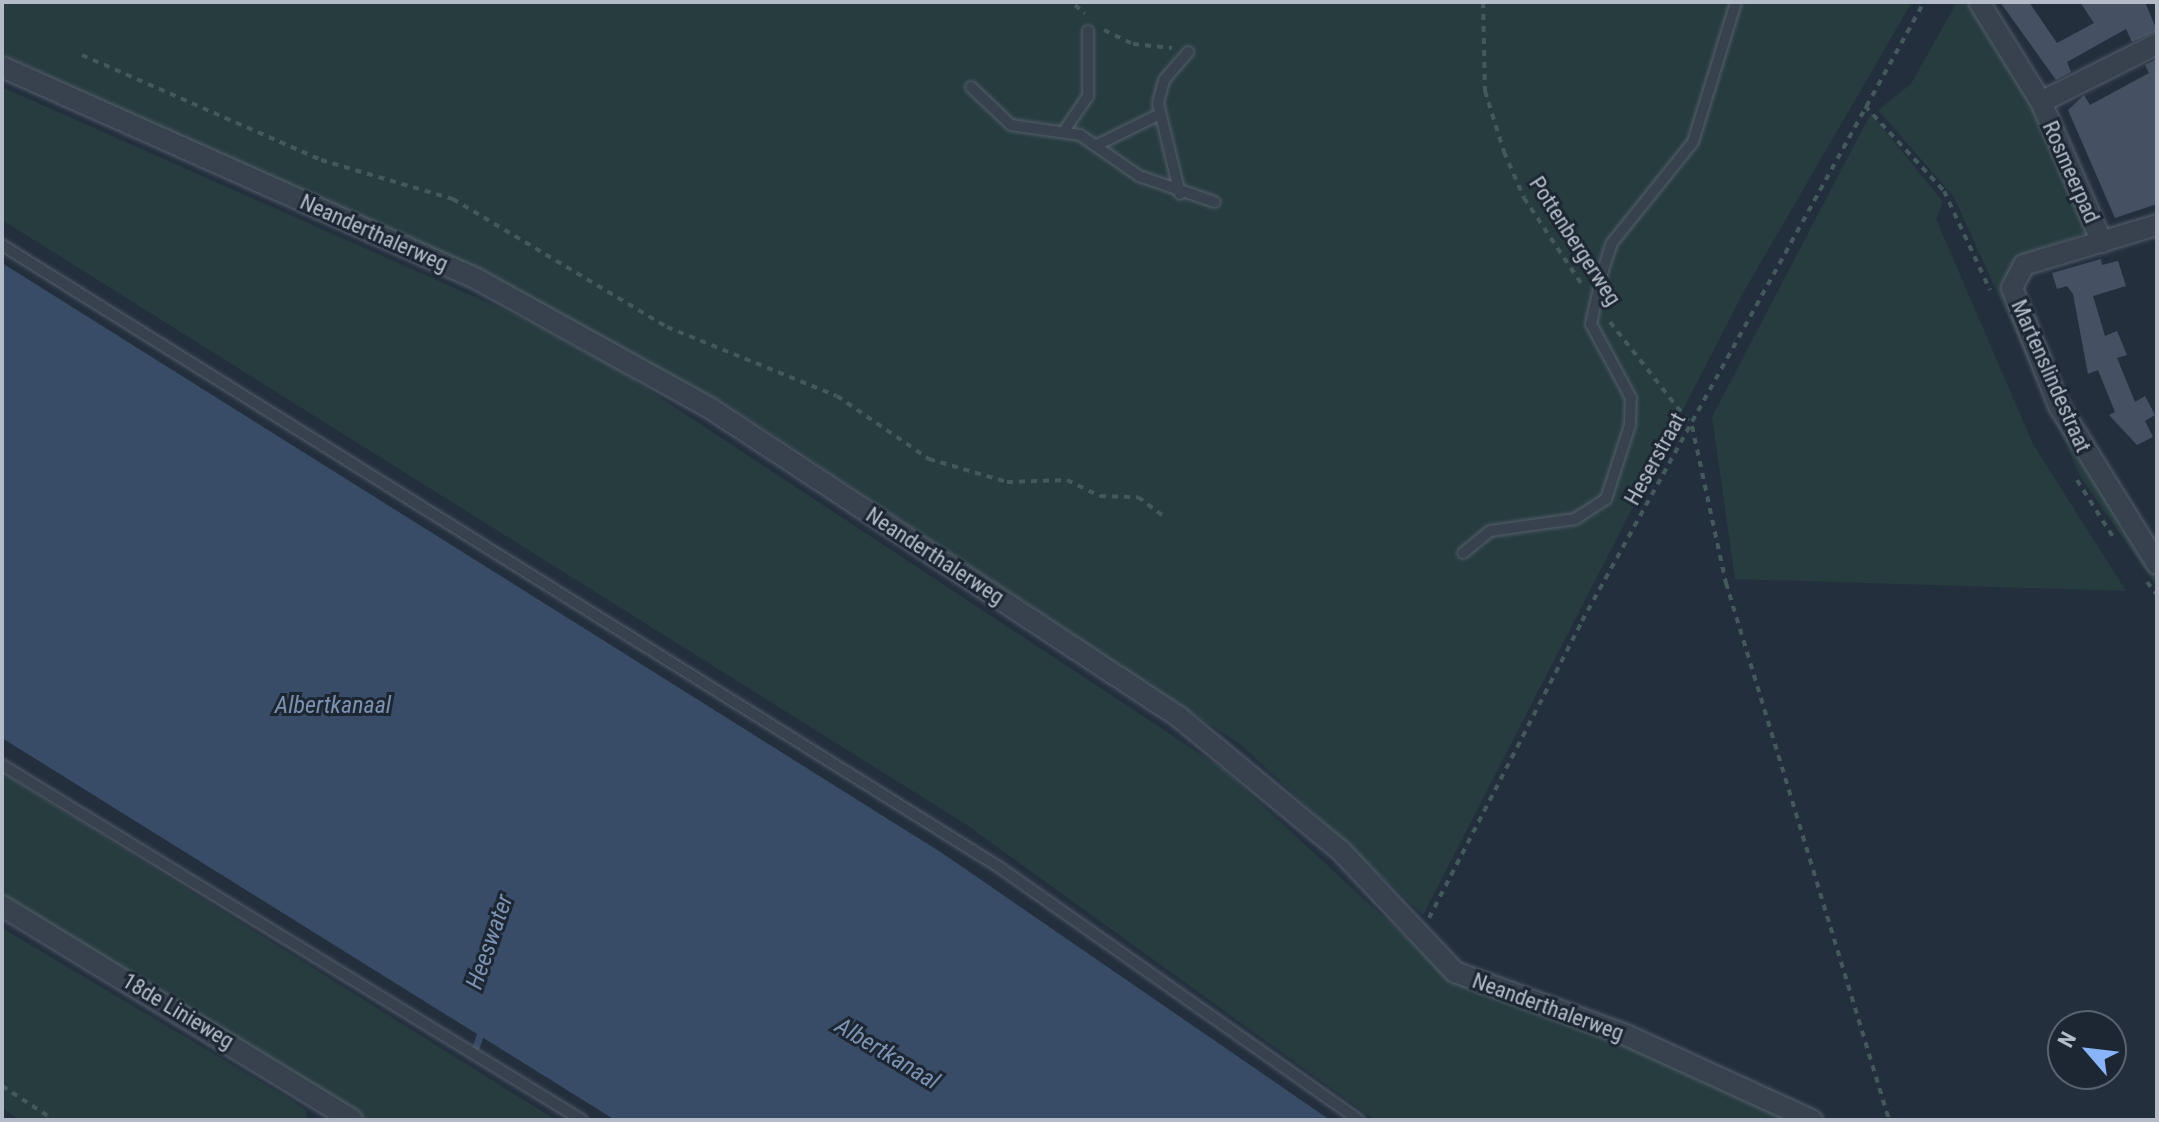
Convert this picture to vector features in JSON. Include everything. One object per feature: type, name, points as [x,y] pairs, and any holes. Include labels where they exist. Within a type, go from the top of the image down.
[{"type":"street","name":"Rosmeerpad","points":[[1979,2],[2041,102],[2102,242]]},
{"type":"street","name":"Rosmeerpad","points":[[2041,102],[2157,44]]},
{"type":"street","name":"Neanderthalerweg","points":[[2,67],[477,279],[710,408],[1179,717],[1340,850],[1455,972],[1626,1035],[1812,1120]]},
{"type":"street","name":"Martenslindestraat","points":[[2157,225],[2024,265],[2012,288],[2059,406],[2157,564]]},
{"type":"street","name":"18de Linieweg","points":[[2,906],[352,1120]]},
{"type":"lane","points":[[1463,553],[1490,531],[1575,519],[1606,499],[1631,398],[1591,324],[1612,243],[1693,142],[1736,2]]},
{"type":"lane","points":[[1064,131],[1088,96],[1088,31]]},
{"type":"lane","points":[[1180,194],[1158,115],[1164,80],[1188,52]]},
{"type":"lane","points":[[971,87],[1011,125],[1064,131],[1097,145],[1180,194],[1215,202]]},
{"type":"lane","points":[[1097,145],[1158,115]]},
{"type":"lane","points":[[2,245],[999,867],[1359,1120]]},
{"type":"lane","points":[[2,765],[582,1120]]},
{"type":"path","name":"Pottenbergerweg","points":[[1483,2],[1485,91],[1504,152],[1524,198],[1597,307],[1692,426]]},
{"type":"path","name":"Heserstraat","points":[[1419,933],[1450,889],[1582,621],[1924,2]]},
{"type":"path","points":[[1075,5],[1133,44],[1188,52]]},
{"type":"path","points":[[82,55],[194,98],[321,160],[453,199],[667,327],[837,396],[929,459],[1007,482],[1067,480],[1100,496],[1138,497],[1165,517]]},
{"type":"path","points":[[1692,426],[1726,583],[1889,1120]]},
{"type":"path","points":[[2,1086],[54,1120]]},
{"type":"green space","points":[[2,2],[1912,2],[1743,293],[1423,915],[1241,745],[733,408],[530,298],[2,54]]},
{"type":"green space","points":[[1957,2],[1967,2],[2014,69],[2093,231],[2015,258],[2007,287],[2061,420],[2124,532],[2157,574],[2157,587],[2080,476],[1954,197],[1878,110],[1911,84]]},
{"type":"green space","points":[[2,87],[509,312],[614,367],[1223,769],[1455,983],[1637,1050],[1790,1120],[1375,1120],[967,825],[2,220]]},
{"type":"green space","points":[[1871,113],[1943,202],[1936,219],[2033,444],[2126,591],[1735,579],[1712,417]]},
{"type":"green space","points":[[2,773],[556,1120],[342,1120],[2,917]]},
{"type":"green space","points":[[2,928],[285,1096],[306,1110],[307,1120],[20,1120],[2,1108]]},
{"type":"water","name":"Albertkanaal","points":[[2,263],[942,853],[1330,1120],[615,1120],[2,738]]},
{"type":"building","points":[[2000,2],[2029,2],[2057,43],[2094,23],[2080,2],[2145,2],[2157,31],[2132,42],[2126,29],[2067,62],[2071,72],[2056,80]]},
{"type":"building","points":[[2157,59],[2157,204],[2115,218],[2068,110],[2084,95],[2090,105],[2149,73],[2145,65]]},
{"type":"building","points":[[2101,259],[2102,265],[2118,261],[2126,286],[2093,296],[2105,336],[2117,331],[2127,355],[2117,358],[2135,402],[2145,396],[2155,415],[2145,421],[2153,437],[2137,445],[2109,415],[2115,412],[2098,370],[2088,374],[2073,294],[2067,286],[2057,289],[2052,273]]},
{"type":"waterway","name":"Heeswater","points":[[476,1046],[482,1029]]}]
